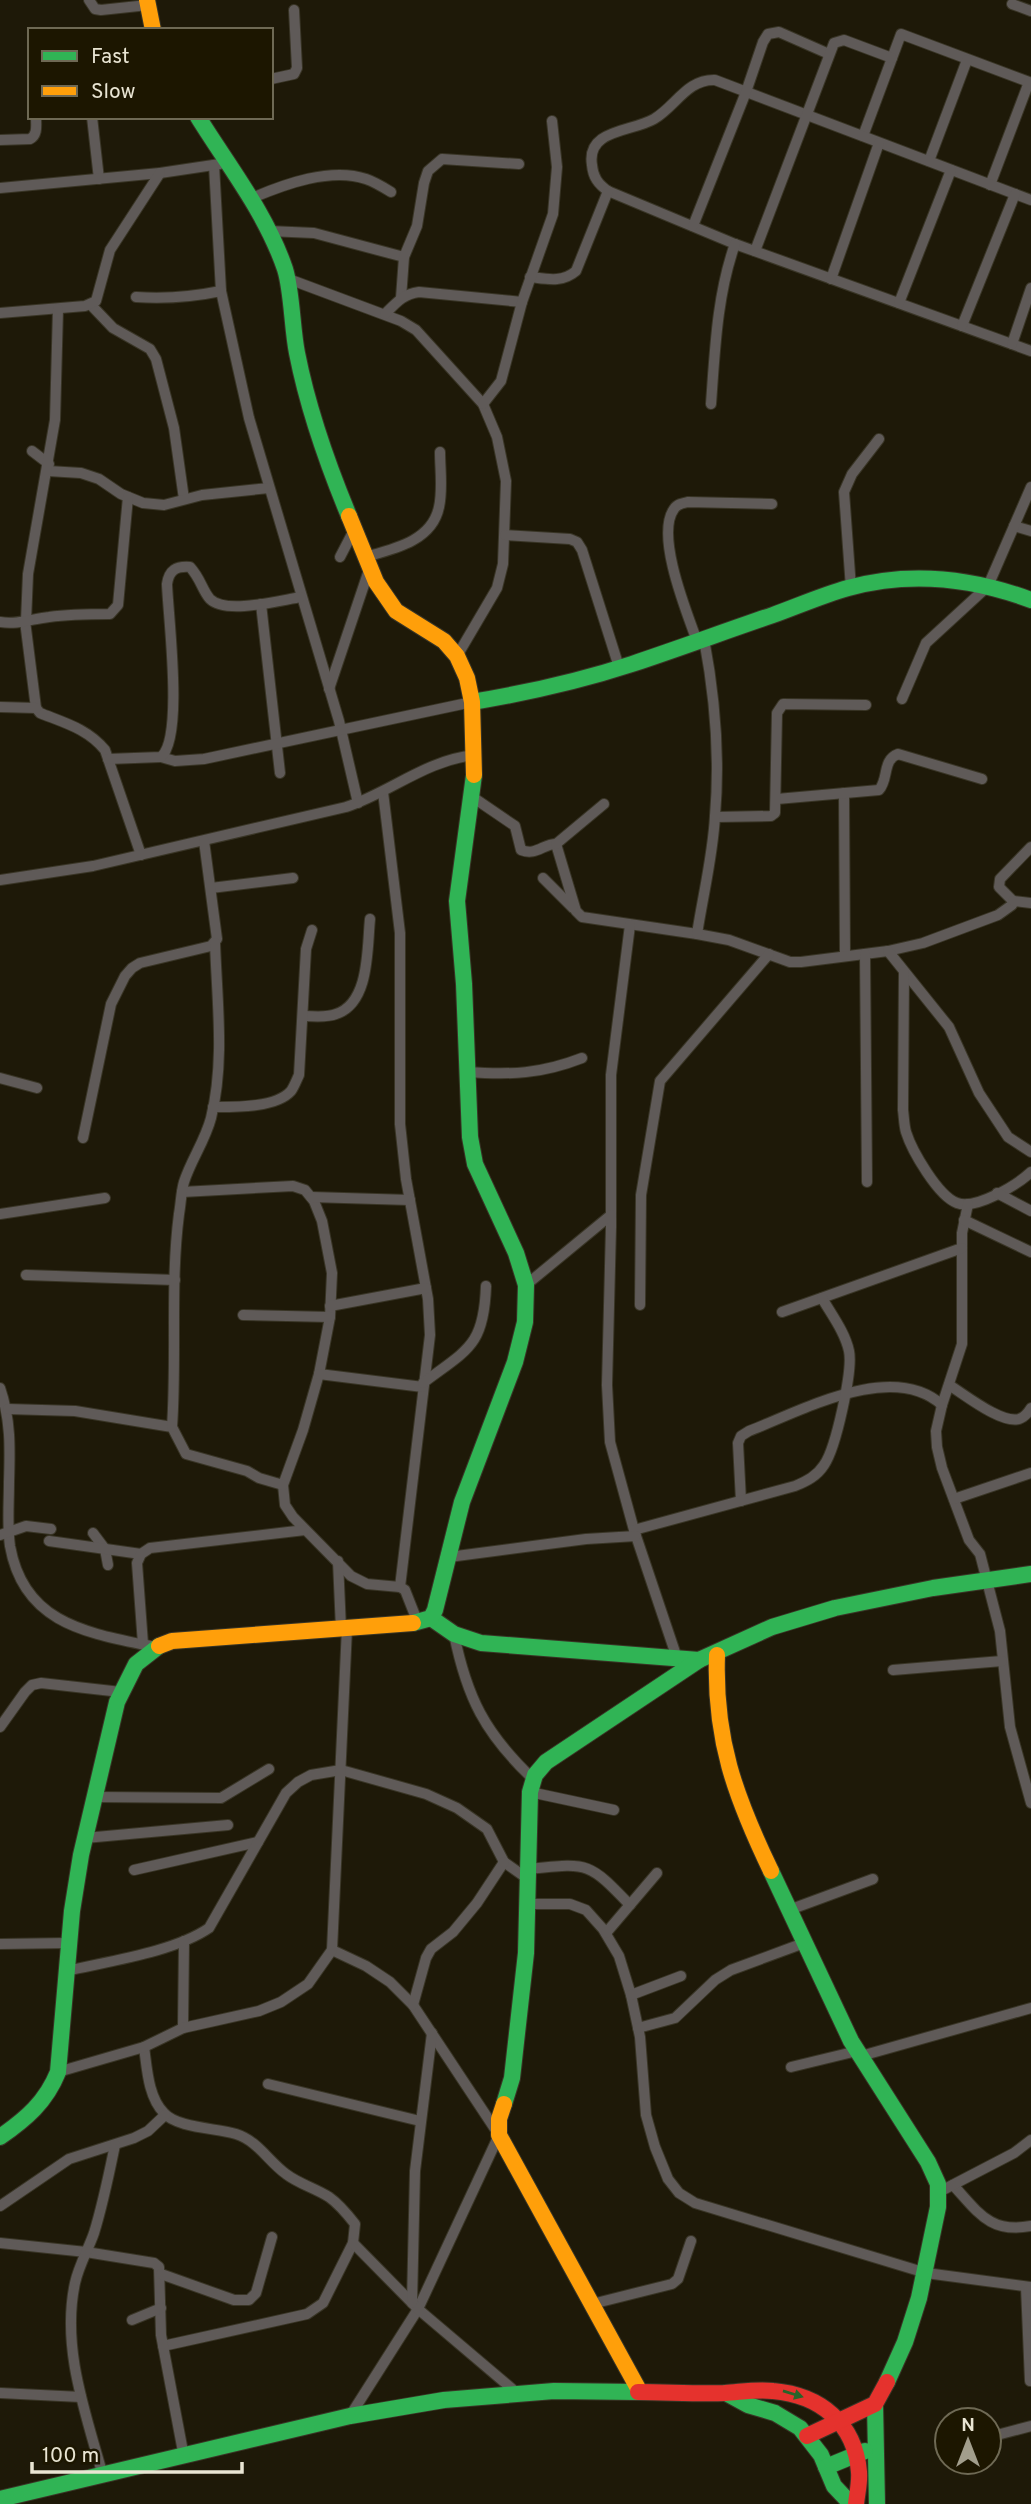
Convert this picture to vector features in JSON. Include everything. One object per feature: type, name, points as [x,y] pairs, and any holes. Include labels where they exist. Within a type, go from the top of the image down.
[{"type":"main road","points":[[148,2],[153,28]]},
{"type":"main road","points":[[199,119],[220,164],[253,198],[276,246],[286,278],[292,330],[304,389],[321,444],[376,582],[396,611],[444,641],[457,656],[467,678],[472,702],[475,769],[457,901],[470,1137],[475,1164],[516,1253],[526,1285],[525,1322],[515,1362],[462,1502],[435,1610],[424,1621]]},
{"type":"main road","points":[[472,702],[524,694],[619,667],[851,588],[890,580],[942,578],[1009,591],[1031,600]]},
{"type":"main road","points":[[640,2392],[499,2135],[499,2119],[512,2078],[526,1953],[531,1785],[538,1768],[699,1660],[717,1655],[771,1627],[854,1605],[1031,1574]]},
{"type":"main road","points":[[0,2137],[28,2118],[51,2092],[58,2071],[68,1943],[85,1838],[121,1692],[138,1659],[149,1646],[172,1641],[424,1621],[481,1643],[699,1660]]},
{"type":"main road","points":[[717,1655],[716,1687],[720,1731],[729,1770],[757,1842],[859,2054],[946,2189],[926,2273],[893,2372],[875,2404],[877,2504]]},
{"type":"main road","points":[[0,2500],[20,2500],[103,2476],[350,2416],[444,2400],[554,2391],[726,2393],[752,2389],[786,2391],[826,2408],[841,2421],[856,2455],[859,2474],[853,2504]]},
{"type":"main road","points":[[726,2393],[790,2420],[807,2436],[834,2486],[853,2504]]},
{"type":"main road","points":[[807,2436],[875,2404]]},
{"type":"main road","points":[[826,2467],[877,2445]]},
{"type":"street","points":[[89,0],[96,9],[102,10],[148,2]]},
{"type":"street","points":[[1012,4],[1031,11]]},
{"type":"street","points":[[273,79],[294,74],[297,68],[294,10]]},
{"type":"street","points":[[693,226],[746,92],[762,42],[768,34],[779,32],[830,54]]},
{"type":"street","points":[[863,136],[901,34],[1029,82],[990,185]]},
{"type":"street","points":[[755,251],[834,43],[844,40],[892,58]]},
{"type":"street","points":[[929,161],[968,60]]},
{"type":"street","points":[[1031,200],[715,80],[702,79],[655,118],[635,128],[604,135],[595,144],[591,160],[593,174],[599,184],[608,191],[735,244],[1031,351]]},
{"type":"street","points":[[0,140],[34,137],[36,119]]},
{"type":"street","points":[[92,119],[99,179]]},
{"type":"street","points":[[482,404],[501,381],[522,302],[553,214],[557,167],[552,121]]},
{"type":"street","points":[[831,279],[879,142]]},
{"type":"street","points":[[401,298],[404,257],[417,226],[428,172],[434,163],[442,159],[519,164]]},
{"type":"street","points":[[0,188],[160,173],[220,164],[222,291],[249,418],[341,730],[358,803]]},
{"type":"street","points":[[899,303],[951,170]]},
{"type":"street","points":[[0,313],[90,305],[99,295],[110,250],[160,173]]},
{"type":"street","points":[[253,198],[296,183],[330,176],[367,179],[391,191]]},
{"type":"street","points":[[530,277],[559,280],[576,271],[608,191]]},
{"type":"street","points":[[962,326],[1015,194]]},
{"type":"street","points":[[269,231],[314,233],[404,257]]},
{"type":"street","points":[[711,404],[720,300],[724,274],[735,244]]},
{"type":"street","points":[[286,278],[385,314],[416,330],[482,404],[497,437],[506,481],[503,564],[497,588],[457,656]]},
{"type":"street","points":[[1012,344],[1031,288]]},
{"type":"street","points":[[136,297],[184,298],[222,291]]},
{"type":"street","points":[[385,314],[401,298],[419,292],[522,302]]},
{"type":"street","points":[[90,305],[113,328],[150,349],[156,359],[174,428],[184,499]]},
{"type":"street","points":[[58,309],[57,398],[48,468],[28,574],[25,621],[36,708],[40,713],[95,738],[105,750],[142,855]]},
{"type":"street","points":[[851,588],[844,492],[852,474],[879,439]]},
{"type":"street","points":[[32,451],[48,468],[99,479],[143,503],[164,505],[184,499],[269,488]]},
{"type":"street","points":[[329,689],[368,562],[401,547],[428,529],[439,509],[440,452]]},
{"type":"street","points":[[902,699],[926,643],[988,586],[1031,487]]},
{"type":"street","points":[[0,622],[12,624],[72,614],[110,614],[116,611],[128,497]]},
{"type":"street","points":[[697,934],[715,817],[715,713],[700,640],[676,580],[668,533],[673,510],[688,502],[772,504]]},
{"type":"street","points":[[1014,526],[1031,531]]},
{"type":"street","points":[[340,557],[354,530]]},
{"type":"street","points":[[505,535],[570,539],[576,542],[582,550],[619,667]]},
{"type":"street","points":[[161,757],[167,749],[174,700],[168,577],[172,570],[179,566],[190,567],[200,577],[208,597],[221,606],[261,604],[301,597]]},
{"type":"street","points":[[261,604],[279,773]]},
{"type":"street","points":[[108,759],[161,757],[176,761],[196,760],[472,702]]},
{"type":"street","points":[[715,817],[771,816],[775,813],[776,713],[783,704],[866,705]]},
{"type":"street","points":[[0,707],[36,708]]},
{"type":"street","points":[[777,799],[879,790],[883,785],[888,761],[898,754],[982,779]]},
{"type":"street","points":[[0,880],[76,870],[358,803],[436,763],[475,755]]},
{"type":"street","points":[[383,792],[400,933],[400,1124],[426,1288],[430,1335],[400,1587]]},
{"type":"street","points":[[844,793],[845,956]]},
{"type":"street","points":[[471,796],[515,826],[522,850],[538,852],[553,843],[556,844],[604,804]]},
{"type":"street","points":[[204,841],[217,939],[218,1082],[205,1136],[182,1192],[176,1280],[172,1427],[186,1454],[247,1471],[259,1478],[283,1485]]},
{"type":"street","points":[[556,844],[576,911]]},
{"type":"street","points":[[1013,901],[998,884],[1000,878],[1031,847]]},
{"type":"street","points":[[211,888],[293,878]]},
{"type":"street","points":[[543,878],[582,917],[590,920],[729,940],[790,962],[888,951],[923,943],[998,915],[1012,905],[1013,901]]},
{"type":"street","points":[[1013,901],[1031,903]]},
{"type":"street","points":[[303,1016],[339,1013],[347,1009],[355,998],[363,983],[370,919]]},
{"type":"street","points":[[630,925],[611,1075],[607,1385],[610,1442],[635,1533],[677,1658]]},
{"type":"street","points":[[213,1107],[240,1107],[274,1101],[291,1091],[299,1075],[306,948],[312,930]]},
{"type":"street","points":[[83,1138],[111,1004],[125,976],[140,963],[215,943]]},
{"type":"street","points":[[888,951],[949,1027],[979,1093],[1008,1137],[1031,1152]]},
{"type":"street","points":[[640,1305],[641,1195],[660,1082],[769,954]]},
{"type":"street","points":[[865,954],[867,1182]]},
{"type":"street","points":[[904,972],[903,1110],[906,1132],[929,1175],[947,1197],[957,1203],[968,1204],[982,1201],[1031,1172]]},
{"type":"street","points":[[467,1072],[529,1074],[582,1058]]},
{"type":"street","points":[[0,1078],[37,1088]]},
{"type":"street","points":[[182,1192],[293,1186],[305,1190],[310,1197],[322,1222],[332,1273],[330,1312],[319,1374],[283,1485],[285,1506],[305,1530],[358,1580],[405,1590],[424,1621]]},
{"type":"street","points":[[997,1193],[1031,1211]]},
{"type":"street","points":[[310,1197],[410,1200]]},
{"type":"street","points":[[0,1214],[105,1198]]},
{"type":"street","points":[[968,1204],[962,1248],[962,1344],[942,1405],[936,1431],[937,1447],[969,1540],[980,1554],[1000,1631],[1010,1727],[1031,1803]]},
{"type":"street","points":[[526,1285],[611,1215]]},
{"type":"street","points":[[964,1220],[1031,1252]]},
{"type":"street","points":[[782,1312],[962,1248]]},
{"type":"street","points":[[26,1275],[176,1280]]},
{"type":"street","points":[[319,1374],[423,1385],[475,1340],[485,1311],[486,1286]]},
{"type":"street","points":[[243,1315],[330,1312],[426,1288]]},
{"type":"street","points":[[449,1557],[635,1533],[795,1486],[813,1478],[825,1464],[836,1443],[850,1373],[847,1342],[822,1298]]},
{"type":"street","points":[[949,1385],[996,1415],[1009,1419],[1025,1416],[1031,1408]]},
{"type":"street","points":[[741,1501],[738,1443],[741,1436],[844,1394],[886,1387],[915,1391],[932,1397],[942,1405]]},
{"type":"street","points":[[141,1553],[137,1563],[149,1646],[95,1635],[65,1624],[36,1603],[21,1578],[5,1533],[11,1441],[3,1399],[172,1427]]},
{"type":"street","points":[[954,1499],[1031,1473]]},
{"type":"street","points":[[5,1533],[26,1527],[105,1549],[141,1553],[150,1548],[305,1530]]},
{"type":"street","points":[[93,1533],[105,1549],[108,1565]]},
{"type":"street","points":[[58,2071],[144,2047],[183,2028],[259,2011],[281,2003],[307,1984],[332,1950],[341,1770],[344,1628],[338,1561]]},
{"type":"street","points":[[454,1634],[460,1664],[471,1696],[487,1727],[531,1785],[614,1810]]},
{"type":"street","points":[[893,1670],[1002,1661]]},
{"type":"street","points":[[0,1727],[32,1685],[41,1683],[121,1692]]},
{"type":"street","points":[[95,1797],[221,1798],[269,1769]]},
{"type":"street","points":[[66,1971],[184,1941],[209,1928],[286,1793],[311,1775],[341,1770],[426,1794],[457,1808],[487,1829],[504,1862],[528,1874],[573,1864],[590,1868],[603,1877],[630,1905]]},
{"type":"street","points":[[85,1838],[228,1825]]},
{"type":"street","points":[[134,1870],[258,1842]]},
{"type":"street","points":[[413,2005],[431,1949],[453,1932],[477,1903],[504,1862]]},
{"type":"street","points":[[606,1933],[657,1872]]},
{"type":"street","points":[[789,1910],[873,1879]]},
{"type":"street","points":[[528,1904],[570,1904],[586,1910],[606,1933],[619,1956],[638,2028],[646,2115],[668,2179],[679,2193],[695,2203],[926,2273],[1028,2287],[1030,2381]]},
{"type":"street","points":[[183,2028],[184,1941]]},
{"type":"street","points":[[0,1944],[68,1943]]},
{"type":"street","points":[[638,2028],[675,2018],[715,1980],[731,1970],[804,1943]]},
{"type":"street","points":[[332,1950],[366,1966],[390,1982],[413,2005],[499,2135],[415,2306],[350,2416]]},
{"type":"street","points":[[631,1996],[681,1976]]},
{"type":"street","points":[[791,2067],[859,2054],[1031,2008]]},
{"type":"street","points":[[415,2306],[415,2171],[432,2033]]},
{"type":"street","points":[[144,2047],[149,2082],[155,2101],[164,2115],[183,2123],[248,2139],[286,2174],[335,2203],[355,2224],[353,2243],[323,2303],[316,2310],[163,2346]]},
{"type":"street","points":[[268,2084],[420,2121]]},
{"type":"street","points":[[0,2206],[69,2159],[148,2131],[164,2115]]},
{"type":"street","points":[[1031,2140],[1014,2153],[946,2189],[994,2225],[1007,2228],[1031,2226]]},
{"type":"street","points":[[103,2476],[81,2397],[72,2345],[72,2309],[79,2268],[104,2202],[116,2144]]},
{"type":"street","points":[[161,2274],[234,2300],[248,2300],[256,2293],[272,2237]]},
{"type":"street","points":[[592,2304],[673,2284],[678,2279],[691,2241]]},
{"type":"street","points":[[0,2243],[86,2252],[154,2263],[159,2267],[163,2346],[184,2457]]},
{"type":"street","points":[[353,2243],[415,2306],[517,2393]]},
{"type":"street","points":[[132,2320],[161,2308]]},
{"type":"street","points":[[0,2393],[81,2397]]},
{"type":"street","points":[[1003,2433],[1031,2426]]},
{"type":"traffic: fast","points":[[199,119],[257,209],[285,269],[297,353],[312,415],[349,516]]},
{"type":"traffic: fast","points":[[472,702],[553,686],[612,670],[829,594],[871,583],[941,579],[986,586],[1031,600]]},
{"type":"traffic: fast","points":[[413,1623],[431,1618],[435,1610],[462,1502],[515,1362],[525,1322],[526,1285],[516,1253],[475,1164],[470,1137],[464,984],[457,901],[474,775]]},
{"type":"traffic: fast","points":[[431,1618],[454,1634],[481,1643],[699,1660],[772,1627],[835,1608],[933,1588],[1031,1574]]},
{"type":"traffic: fast","points":[[0,2137],[34,2109],[48,2092],[58,2072],[72,1911],[81,1855],[117,1702],[136,1664],[159,1646]]},
{"type":"traffic: fast","points":[[504,2104],[512,2078],[526,1953],[530,1792],[535,1775],[546,1762],[699,1660]]},
{"type":"traffic: fast","points":[[771,1871],[851,2041],[928,2162],[938,2184],[938,2207],[919,2298],[905,2342],[887,2382]]},
{"type":"traffic: fast","points":[[0,2499],[350,2416],[444,2400],[554,2391],[638,2392]]},
{"type":"traffic: fast","points":[[726,2393],[748,2405],[775,2413],[800,2428],[821,2455],[834,2486],[851,2504]]},
{"type":"traffic: fast","points":[[875,2404],[877,2504]]},
{"type":"traffic: fast","points":[[826,2467],[865,2451]]},
{"type":"traffic: slow","points":[[147,0],[153,28]]},
{"type":"traffic: slow","points":[[349,516],[376,582],[396,611],[444,641],[457,656],[467,678],[472,702],[474,775]]},
{"type":"traffic: slow","points":[[159,1646],[172,1641],[413,1623]]},
{"type":"traffic: slow","points":[[717,1655],[719,1714],[729,1766],[737,1792],[771,1871]]},
{"type":"traffic: slow","points":[[504,2104],[499,2119],[499,2135],[640,2392]]},
{"type":"traffic: jam","points":[[807,2436],[875,2404],[887,2382]]},
{"type":"traffic: jam","points":[[638,2392],[714,2393],[767,2390],[806,2398],[820,2405],[842,2426],[856,2455],[859,2472],[856,2504]]}]
